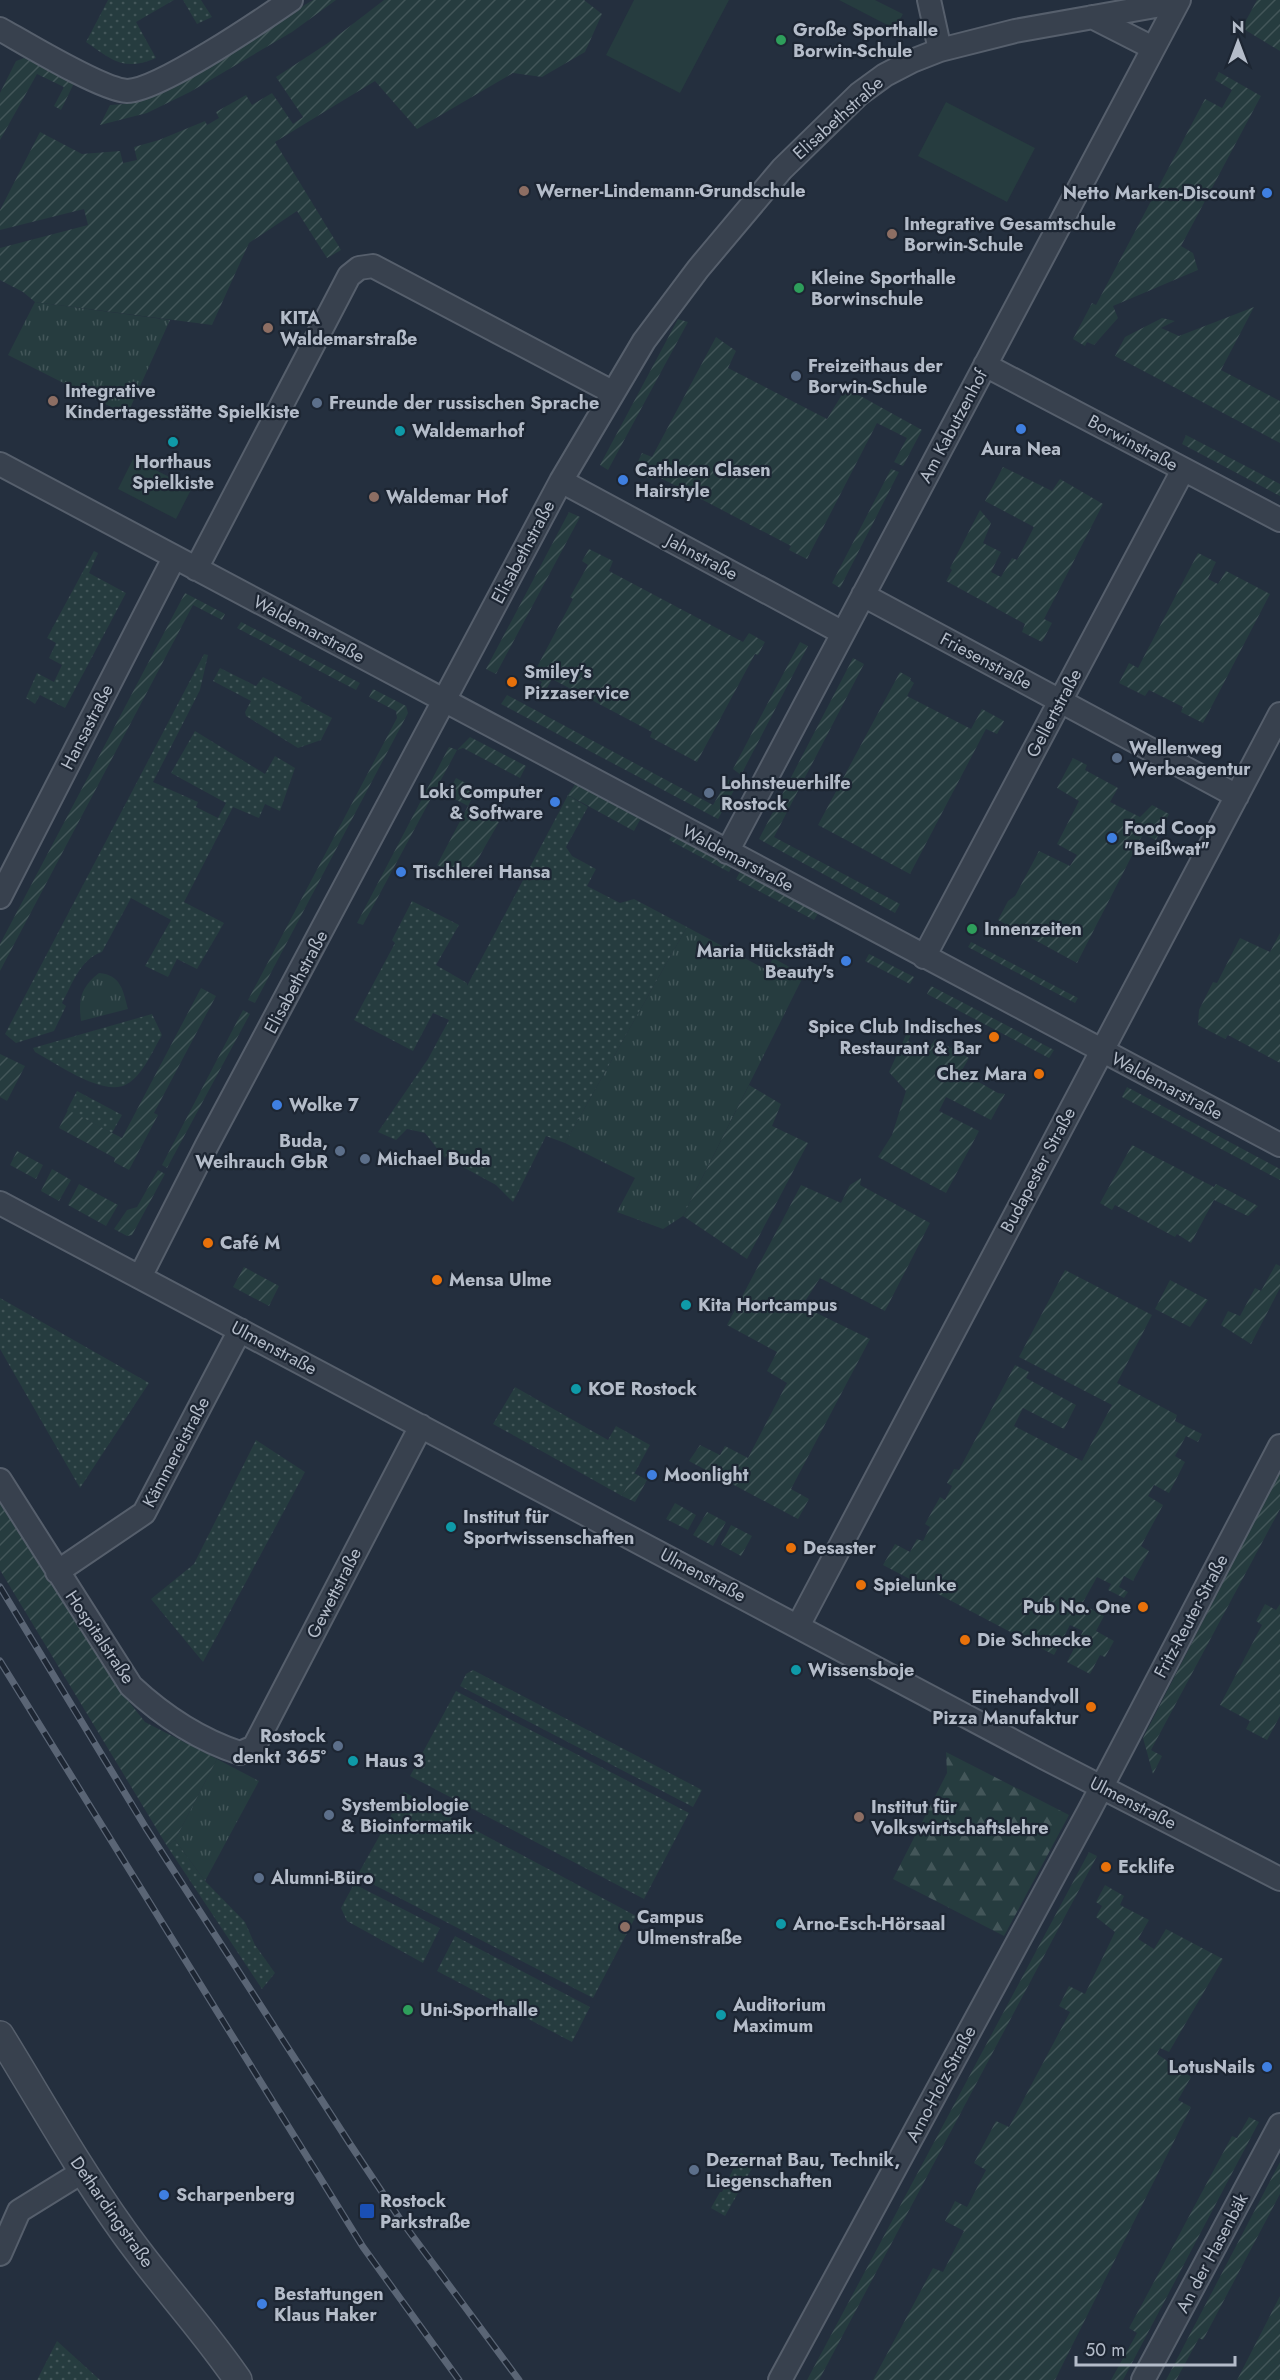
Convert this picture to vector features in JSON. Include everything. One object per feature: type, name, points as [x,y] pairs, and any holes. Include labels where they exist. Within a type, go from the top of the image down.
[{"type":"street","points":[[0,29],[91,78],[112,88],[128,91],[144,88],[185,66],[291,0]]},
{"type":"street","points":[[929,0],[940,50]]},
{"type":"street","name":"Elisabethstraße","points":[[140,1277],[207,1145],[561,481],[612,392],[676,296],[782,169],[859,94],[912,61],[940,50],[1179,1]]},
{"type":"street","name":"Am Kabutzenhof","points":[[727,852],[1179,1]]},
{"type":"street","points":[[1092,17],[1153,48]]},
{"type":"street","points":[[196,569],[349,276],[359,268],[373,266],[612,392]]},
{"type":"street","name":"Borwinstraße","points":[[985,365],[1280,520]]},
{"type":"street","name":"Waldemarstraße","points":[[0,464],[1280,1145]]},
{"type":"street","name":"Gellertstraße","points":[[924,957],[1183,470]]},
{"type":"street","name":"Jahnstraße","points":[[561,481],[843,633]]},
{"type":"street","name":"Hansastraße","points":[[0,897],[174,558]]},
{"type":"street","name":"Friesenstraße","points":[[863,595],[1237,795]]},
{"type":"street","name":"Budapester Straße","points":[[798,1626],[1280,714]]},
{"type":"street","name":"Ulmenstraße","points":[[0,1203],[1101,1787],[1280,1879]]},
{"type":"street","name":"Kämmereistraße","points":[[57,1572],[144,1513],[240,1330]]},
{"type":"street","name":"Gewettstraße","points":[[240,1753],[254,1747],[421,1426]]},
{"type":"street","name":"Fritz-Reuter-Straße","points":[[1101,1787],[1280,1446]]},
{"type":"street","name":"Hospitalstraße","points":[[0,1480],[131,1686],[154,1707],[218,1745],[240,1753]]},
{"type":"street","name":"Arno-Holz-Straße","points":[[780,2380],[1101,1787]]},
{"type":"street","name":"Dethardingstraße","points":[[0,2035],[82,2172],[139,2253],[219,2352],[238,2380]]},
{"type":"street","name":"An der Hasenbäk","points":[[1143,2380],[1280,2125]]},
{"type":"street","points":[[0,2254],[10,2207],[82,2172]]},
{"type":"green space","points":[[108,0],[174,0],[136,22],[156,58],[127,64],[111,59],[86,42]]},
{"type":"green space","points":[[183,0],[201,0],[212,17],[197,24]]},
{"type":"green space","points":[[313,0],[336,0],[292,32],[190,92],[147,113],[100,125],[110,105],[125,104],[186,75]]},
{"type":"green space","points":[[384,0],[584,0],[602,14],[585,52],[542,77],[513,73],[417,129],[375,81],[275,142],[341,250],[327,258],[297,211],[249,243],[212,325],[35,302],[23,292],[0,280],[0,248],[88,225],[84,209],[0,230],[0,210],[40,132],[82,154],[120,151],[123,163],[137,160],[134,147],[159,140],[205,121],[207,125],[219,118],[216,112],[246,95],[252,105],[272,93],[293,124],[303,117],[276,77],[328,43]]},
{"type":"green space","points":[[634,0],[729,0],[680,93],[606,55]]},
{"type":"green space","points":[[839,0],[875,0],[903,14],[895,29]]},
{"type":"green space","points":[[1257,0],[1280,0],[1280,51],[1242,28]]},
{"type":"green space","points":[[29,56],[76,79],[61,110],[54,106],[64,87],[37,74],[0,140],[0,93],[16,61]]},
{"type":"green space","points":[[1219,72],[1261,96],[1181,246],[1193,253],[1198,270],[1113,306],[1118,318],[1094,345],[1087,342],[1085,346],[1073,339],[1092,303],[1096,305],[1205,99],[1222,108],[1232,90],[1215,80]]},
{"type":"green space","points":[[946,102],[1035,148],[1007,202],[918,156]]},
{"type":"green space","points":[[35,302],[170,320],[127,415],[8,355]]},
{"type":"green space","points":[[1254,307],[1221,370],[1280,401],[1280,443],[1115,356],[1125,337],[1162,318],[1175,321],[1161,328],[1179,336]]},
{"type":"green space","points":[[678,319],[688,322],[608,470],[600,465]]},
{"type":"green space","points":[[716,337],[736,351],[728,368],[827,419],[846,388],[922,430],[903,466],[894,462],[907,438],[877,423],[807,559],[789,550],[791,546],[655,475],[652,480],[634,470],[642,453],[652,457]]},
{"type":"green space","points":[[1186,435],[1280,484],[1280,496],[1182,444]]},
{"type":"green space","points":[[133,459],[192,488],[176,519],[118,489]]},
{"type":"green space","points":[[1003,467],[1052,491],[1060,479],[1103,504],[1044,619],[1052,623],[1042,642],[1022,632],[1025,624],[946,581],[952,570],[950,568],[980,510],[991,523],[983,543],[1001,552],[991,572],[1001,577],[1012,558],[1017,560],[1034,527],[985,501]]},
{"type":"green space","points":[[891,469],[899,472],[840,588],[832,583]]},
{"type":"green space","points":[[569,512],[580,517],[496,674],[486,669]]},
{"type":"green space","points":[[589,549],[613,561],[609,571],[743,642],[749,633],[765,642],[758,655],[755,654],[697,762],[650,737],[652,732],[552,679],[543,695],[536,692],[542,682],[525,673],[530,663],[537,667],[573,599],[570,597],[588,565],[582,561]]},
{"type":"green space","points":[[94,551],[98,553],[89,573],[126,593],[65,708],[40,695],[35,704],[26,698],[37,673],[54,682],[62,665],[49,658],[56,643],[47,638]]},
{"type":"green space","points":[[1198,553],[1216,562],[1208,579],[1218,584],[1226,571],[1270,594],[1203,723],[1181,712],[1183,707],[1149,690],[1145,696],[1119,683],[1129,663],[1138,668]]},
{"type":"green space","points":[[185,593],[225,614],[222,620],[193,605],[0,971],[0,944]]},
{"type":"green space","points":[[241,622],[360,683],[356,690],[237,628]]},
{"type":"green space","points":[[800,642],[808,646],[741,775],[733,769]]},
{"type":"green space","points":[[204,654],[208,655],[200,690],[153,782],[198,802],[196,807],[218,818],[226,803],[171,773],[195,731],[265,774],[275,756],[295,768],[280,811],[265,804],[259,818],[233,807],[184,902],[224,923],[197,969],[177,959],[168,977],[145,966],[171,920],[131,898],[102,952],[94,955],[82,966],[62,1003],[66,1006],[54,1031],[16,1043],[5,1034]]},
{"type":"green space","points":[[853,658],[864,664],[774,837],[900,904],[895,913],[759,839]]},
{"type":"green space","points":[[220,668],[256,686],[263,677],[302,697],[300,701],[332,718],[321,740],[298,748],[246,716],[245,712],[251,701],[213,681]]},
{"type":"green space","points":[[900,672],[911,678],[910,680],[914,683],[907,696],[971,729],[982,709],[1004,721],[997,734],[986,729],[910,874],[818,825]]},
{"type":"green space","points":[[373,689],[406,706],[408,713],[255,1003],[248,1000],[397,718],[396,711],[369,697]]},
{"type":"green space","points":[[507,695],[713,805],[728,779],[737,785],[718,819],[501,704]]},
{"type":"green space","points":[[470,737],[526,766],[520,778],[463,748],[457,750]]},
{"type":"green space","points":[[449,747],[457,750],[363,925],[357,923]]},
{"type":"green space","points":[[1073,758],[1087,765],[1085,770],[1118,788],[1110,802],[1140,817],[1152,805],[1169,814],[1156,840],[1143,834],[1077,963],[998,920],[1008,901],[1015,896],[1039,851],[1070,866],[1077,855],[1057,844],[1079,801],[1057,788]]},
{"type":"green space","points":[[456,778],[477,789],[468,806],[447,795]]},
{"type":"green space","points":[[576,783],[641,818],[634,831],[568,795]]},
{"type":"green space","points":[[568,795],[588,807],[566,847],[572,856],[596,869],[587,886],[620,903],[634,899],[687,927],[565,1143],[546,1136],[513,1202],[496,1185],[443,1156],[425,1133],[407,1129],[396,1140],[378,1132],[428,1059],[449,1020],[433,1013],[413,1051],[354,1020],[395,943],[392,940],[412,901],[459,925],[436,965],[467,983],[467,986]]},
{"type":"green space","points":[[468,806],[499,822],[466,880],[437,865]]},
{"type":"green space","points":[[673,834],[733,865],[729,872],[669,840]]},
{"type":"green space","points":[[741,870],[819,912],[814,920],[736,879]]},
{"type":"green space","points":[[687,927],[767,970],[773,958],[804,975],[683,1216],[663,1229],[617,1212],[635,1178],[565,1143]]},
{"type":"green space","points":[[1280,933],[1280,1063],[1228,1035],[1225,1039],[1198,1025],[1199,1010],[1213,982],[1217,983],[1240,938],[1270,952]]},
{"type":"green space","points":[[971,942],[1078,998],[1075,1003],[968,947]]},
{"type":"green space","points":[[869,954],[914,977],[910,984],[865,961]]},
{"type":"green space","points":[[99,973],[117,980],[128,1009],[81,1021],[82,994],[88,983]]},
{"type":"green space","points":[[931,986],[1054,1050],[1049,1058],[927,994]]},
{"type":"green space","points":[[201,988],[216,996],[154,1113],[158,1115],[129,1170],[114,1162],[115,1158],[59,1128],[68,1110],[122,1138]]},
{"type":"green space","points":[[243,1010],[250,1014],[167,1168],[162,1165]]},
{"type":"green space","points":[[152,1014],[162,1035],[138,1075],[127,1084],[117,1087],[93,1083],[67,1071],[35,1052],[33,1048]]},
{"type":"green space","points":[[910,1026],[914,1028],[908,1041],[927,1052],[935,1039],[969,1058],[961,1072],[998,1093],[1005,1094],[991,1120],[946,1097],[939,1111],[979,1131],[946,1193],[878,1157],[892,1135],[906,1091],[889,1072]]},
{"type":"green space","points":[[0,1054],[25,1066],[7,1101],[0,1097]]},
{"type":"green space","points":[[749,1085],[781,1104],[772,1126],[808,1143],[747,1259],[683,1216]]},
{"type":"green space","points":[[1127,1087],[1280,1169],[1280,1180],[1122,1097]]},
{"type":"green space","points":[[77,1091],[122,1115],[112,1133],[67,1110]]},
{"type":"green space","points":[[1132,1145],[1214,1187],[1216,1184],[1258,1206],[1248,1216],[1214,1200],[1191,1243],[1115,1205],[1112,1210],[1100,1203]]},
{"type":"green space","points":[[17,1151],[43,1165],[36,1179],[10,1165]]},
{"type":"green space","points":[[52,1169],[71,1180],[59,1201],[41,1191]]},
{"type":"green space","points":[[158,1170],[165,1174],[132,1235],[127,1236],[114,1229],[127,1210],[137,1207]]},
{"type":"green space","points":[[861,1178],[860,1185],[930,1223],[885,1311],[820,1278],[802,1306],[870,1339],[791,1489],[809,1499],[798,1519],[689,1461],[700,1445],[720,1455],[725,1446],[748,1458],[787,1383],[767,1371],[777,1352],[727,1325],[801,1185],[841,1203],[850,1185]]},
{"type":"green space","points":[[79,1184],[118,1205],[106,1226],[68,1205]]},
{"type":"green space","points":[[1276,1264],[1280,1266],[1280,1288],[1251,1344],[1221,1325],[1228,1311],[1240,1316],[1255,1288],[1261,1291]]},
{"type":"green space","points":[[244,1267],[279,1286],[269,1306],[233,1287]]},
{"type":"green space","points":[[1065,1270],[1152,1315],[1117,1383],[1177,1415],[1175,1421],[1202,1434],[1198,1442],[1186,1436],[1175,1456],[1185,1462],[1169,1493],[1154,1485],[1148,1496],[1163,1505],[1141,1546],[1149,1551],[1133,1581],[1124,1576],[1119,1587],[1128,1592],[1124,1598],[1108,1590],[1111,1584],[1097,1577],[1082,1604],[1104,1616],[1096,1631],[1114,1641],[1105,1657],[1100,1655],[1090,1674],[1067,1662],[1083,1631],[1070,1625],[1054,1655],[883,1565],[895,1544],[910,1552],[917,1539],[923,1541],[930,1527],[925,1524],[940,1497],[945,1500],[952,1486],[947,1483],[954,1469],[959,1470],[1015,1365],[1029,1372],[1026,1378],[1076,1405],[1064,1429],[1023,1408],[1014,1426],[1082,1461],[1112,1405],[1019,1357]]},
{"type":"green space","points":[[1170,1280],[1208,1300],[1190,1327],[1155,1309]]},
{"type":"green space","points":[[0,1298],[149,1383],[80,1488],[0,1349]]},
{"type":"green space","points":[[515,1387],[608,1440],[616,1426],[650,1445],[622,1496],[493,1424]]},
{"type":"green space","points":[[256,1440],[305,1472],[203,1662],[151,1599],[194,1564]]},
{"type":"green space","points":[[1280,1471],[1280,1509],[1151,1750],[1162,1756],[1153,1774],[1143,1738]]},
{"type":"green space","points":[[634,1473],[647,1480],[635,1502],[622,1496]]},
{"type":"green space","points":[[0,1495],[119,1689],[145,1722],[217,1759],[175,1840],[167,1846],[0,1570]]},
{"type":"green space","points":[[675,1503],[696,1515],[688,1530],[666,1519]]},
{"type":"green space","points":[[707,1512],[726,1522],[713,1546],[693,1535]]},
{"type":"green space","points":[[731,1525],[752,1536],[741,1556],[721,1545]]},
{"type":"green space","points":[[1265,1604],[1276,1610],[1280,1604],[1280,1716],[1267,1740],[1246,1729],[1250,1721],[1220,1705],[1262,1625],[1256,1621]]},
{"type":"green space","points":[[473,1670],[702,1790],[693,1807],[460,1686],[466,1674]]},
{"type":"green space","points":[[456,1691],[689,1813],[644,1899],[410,1776]]},
{"type":"green space","points":[[946,1752],[1069,1815],[1004,1936],[893,1879],[947,1773]]},
{"type":"green space","points":[[217,1759],[259,1781],[205,1881],[175,1840]]},
{"type":"green space","points":[[404,1792],[636,1916],[593,1998],[357,1876]]},
{"type":"green space","points":[[175,1840],[205,1881],[245,1922],[255,1945],[275,1973],[262,1989],[167,1846]]},
{"type":"green space","points":[[1089,1852],[1097,1856],[819,2380],[807,2380]]},
{"type":"green space","points":[[354,1884],[440,1928],[423,1963],[347,1921],[341,1908]]},
{"type":"green space","points":[[1105,1885],[1124,1896],[1120,1905],[1149,1920],[1138,1939],[1154,1949],[1166,1929],[1223,1959],[1169,2052],[1160,2048],[1157,2054],[1191,2077],[1178,2100],[1191,2107],[1055,2380],[873,2380],[933,2268],[943,2272],[964,2231],[945,2221],[955,2201],[967,2207],[986,2170],[974,2163],[996,2121],[1009,2127],[1070,2012],[1059,2006],[1069,1986],[1085,1994],[1115,1932],[1096,1917],[1102,1906],[1096,1902]]},
{"type":"green space","points":[[455,1936],[590,2007],[572,2042],[437,1971]]},
{"type":"green space","points":[[1249,2117],[1259,2122],[1123,2380],[1111,2380],[1137,2333],[1129,2328],[1232,2136],[1237,2138]]},
{"type":"green space","points":[[741,2153],[756,2161],[725,2216],[711,2208],[722,2192]]},
{"type":"green space","points":[[1280,2162],[1280,2194],[1203,2340],[1199,2338],[1176,2380],[1166,2380]]},
{"type":"green space","points":[[1280,2296],[1280,2380],[1237,2380]]},
{"type":"green space","points":[[57,2341],[100,2380],[37,2380]]},
{"type":"railway","points":[[0,1587],[146,1828],[350,2144],[400,2219],[519,2380]]},
{"type":"railway","points":[[0,1661],[363,2247],[459,2380]]},
{"type":"place","name":"Große Sporthalle Borwin-Schule","points":[[781,40]]},
{"type":"place","name":"Werner-Lindemann-Grundschule","points":[[524,191]]},
{"type":"place","name":"Netto Marken-Discount","points":[[1267,193]]},
{"type":"place","name":"Integrative Gesamtschule Borwin-Schule","points":[[892,234]]},
{"type":"place","name":"Kleine Sporthalle Borwinschule","points":[[799,288]]},
{"type":"place","name":"KITA Waldemarstraße","points":[[268,328]]},
{"type":"place","name":"Freizeithaus der Borwin-Schule","points":[[796,376]]},
{"type":"place","name":"Integrative Kindertagesstätte Spielkiste","points":[[53,401]]},
{"type":"place","name":"Freunde der russischen Sprache","points":[[317,403]]},
{"type":"place","name":"Aura Nea","points":[[1021,429]]},
{"type":"place","name":"Waldemarhof","points":[[400,431]]},
{"type":"place","name":"Horthaus Spielkiste","points":[[173,442]]},
{"type":"place","name":"Cathleen Clasen Hairstyle","points":[[623,480]]},
{"type":"place","name":"Waldemar Hof","points":[[374,497]]},
{"type":"place","name":"Smiley’s Pizzaservice","points":[[512,682]]},
{"type":"place","name":"Wellenweg Werbeagentur","points":[[1117,758]]},
{"type":"place","name":"Lohnsteuerhilfe Rostock","points":[[709,793]]},
{"type":"place","name":"Loki Computer & Software","points":[[555,802]]},
{"type":"place","name":"Food Coop \"Beißwat\"","points":[[1112,838]]},
{"type":"place","name":"Tischlerei Hansa","points":[[401,872]]},
{"type":"place","name":"Innenzeiten","points":[[972,929]]},
{"type":"place","name":"Maria Hückstädt Beauty's","points":[[846,961]]},
{"type":"place","name":"Spice Club Indisches Restaurant & Bar","points":[[994,1037]]},
{"type":"place","name":"Chez Mara","points":[[1039,1074]]},
{"type":"place","name":"Wolke 7","points":[[277,1105]]},
{"type":"place","name":"Buda, Weihrauch GbR","points":[[340,1151]]},
{"type":"place","name":"Michael Buda","points":[[365,1159]]},
{"type":"place","name":"Café M","points":[[208,1243]]},
{"type":"place","name":"Mensa Ulme","points":[[437,1280]]},
{"type":"place","name":"Kita Hortcampus","points":[[686,1305]]},
{"type":"place","name":"KOE Rostock","points":[[576,1389]]},
{"type":"place","name":"Moonlight","points":[[652,1475]]},
{"type":"place","name":"Institut für Sportwissenschaften","points":[[451,1527]]},
{"type":"place","name":"Desaster","points":[[791,1548]]},
{"type":"place","name":"Spielunke","points":[[861,1585]]},
{"type":"place","name":"Pub No. One","points":[[1143,1607]]},
{"type":"place","name":"Die Schnecke","points":[[965,1640]]},
{"type":"place","name":"Wissensboje","points":[[796,1670]]},
{"type":"place","name":"Einehandvoll Pizza Manufaktur","points":[[1091,1707]]},
{"type":"place","name":"Rostock denkt 365°","points":[[338,1746]]},
{"type":"place","name":"Haus 3","points":[[353,1761]]},
{"type":"place","name":"Systembiologie & Bioinformatik","points":[[329,1815]]},
{"type":"place","name":"Institut für Volkswirtschaftslehre","points":[[859,1817]]},
{"type":"place","name":"Ecklife","points":[[1106,1867]]},
{"type":"place","name":"Alumni-Büro","points":[[259,1878]]},
{"type":"place","name":"Arno-Esch-Hörsaal","points":[[781,1924]]},
{"type":"place","name":"Campus Ulmenstraße","points":[[625,1927]]},
{"type":"place","name":"Uni-Sporthalle","points":[[408,2010]]},
{"type":"place","name":"Auditorium Maximum","points":[[721,2015]]},
{"type":"place","name":"LotusNails","points":[[1267,2067]]},
{"type":"place","name":"Dezernat Bau, Technik, Liegenschaften","points":[[694,2170]]},
{"type":"place","name":"Scharpenberg","points":[[164,2195]]},
{"type":"place","name":"Rostock Parkstraße","points":[[367,2211]]},
{"type":"place","name":"Bestattungen Klaus Haker","points":[[262,2304]]}]
